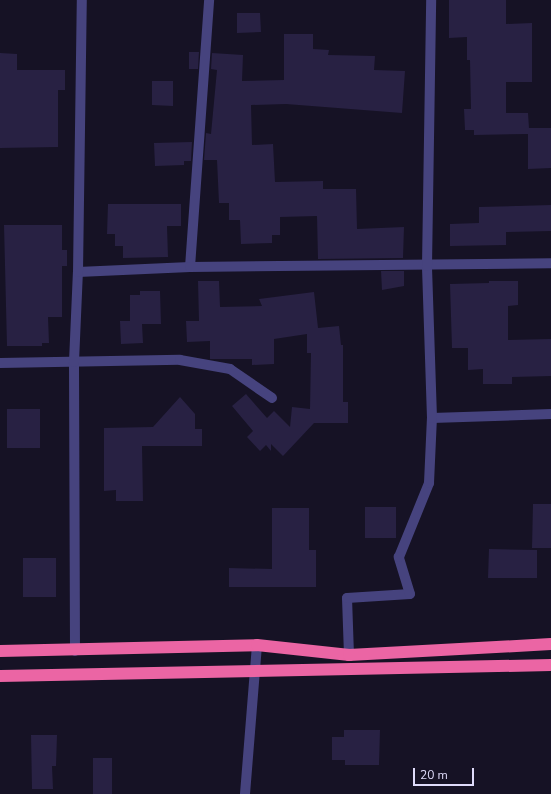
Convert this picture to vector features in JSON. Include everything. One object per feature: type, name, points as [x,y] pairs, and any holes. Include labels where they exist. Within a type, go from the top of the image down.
[{"type":"highway","points":[[0,651],[75,651],[257,645],[349,655],[551,644]]},
{"type":"highway","points":[[0,676],[551,665]]},
{"type":"street","points":[[75,651],[74,362],[78,272],[82,0]]},
{"type":"street","points":[[190,268],[209,0]]},
{"type":"street","points":[[349,655],[347,598],[410,594],[399,558],[429,483],[432,418],[427,266],[431,0]]},
{"type":"street","points":[[78,272],[190,268],[427,266],[551,263]]},
{"type":"street","points":[[0,363],[180,360],[230,369],[272,398]]},
{"type":"street","points":[[432,418],[551,414]]},
{"type":"street","points":[[246,794],[257,645]]},
{"type":"building","points":[[449,0],[506,0],[506,24],[532,23],[532,82],[506,82],[506,113],[528,113],[529,128],[551,128],[551,168],[528,169],[528,134],[474,135],[474,130],[465,130],[464,109],[471,109],[470,60],[467,60],[467,37],[449,38]]},
{"type":"building","points":[[237,13],[260,13],[261,32],[237,33]]},
{"type":"building","points":[[284,34],[313,34],[313,49],[329,50],[328,55],[375,56],[374,70],[405,71],[402,113],[286,104],[251,105],[252,145],[273,144],[275,182],[323,181],[323,189],[356,189],[357,229],[404,227],[403,258],[318,259],[317,216],[280,217],[280,235],[272,235],[272,243],[241,244],[240,220],[229,220],[229,203],[219,203],[217,160],[204,160],[206,133],[211,134],[217,70],[211,69],[212,53],[243,55],[242,81],[284,80]]},
{"type":"building","points":[[189,52],[199,52],[198,69],[189,69]]},
{"type":"building","points":[[0,53],[17,54],[17,70],[65,70],[65,90],[58,90],[58,147],[0,148]]},
{"type":"building","points":[[152,81],[173,81],[173,106],[152,105]]},
{"type":"building","points":[[192,142],[191,161],[184,161],[184,165],[155,166],[154,143]]},
{"type":"building","points":[[108,204],[181,204],[181,226],[167,226],[168,257],[123,258],[123,246],[115,246],[115,234],[107,234]]},
{"type":"building","points":[[551,205],[551,231],[506,232],[506,245],[450,246],[450,224],[479,223],[479,207]]},
{"type":"building","points":[[4,225],[62,225],[62,250],[67,250],[67,266],[62,266],[62,317],[48,317],[49,343],[42,343],[42,346],[7,346]]},
{"type":"building","points":[[381,271],[404,271],[404,286],[382,290]]},
{"type":"building","points":[[198,281],[219,281],[220,307],[262,306],[259,299],[314,292],[318,328],[339,326],[341,345],[343,345],[343,402],[348,402],[348,423],[314,423],[283,456],[271,444],[271,451],[266,445],[260,451],[247,437],[253,431],[232,406],[246,394],[267,418],[274,411],[290,427],[292,407],[310,409],[311,353],[307,353],[307,334],[274,339],[274,364],[252,365],[252,359],[210,359],[210,341],[187,342],[186,321],[199,321]]},
{"type":"building","points":[[489,281],[518,281],[518,305],[508,306],[508,340],[551,339],[551,376],[512,377],[512,384],[483,384],[483,369],[468,370],[468,348],[452,348],[450,284],[489,283]]},
{"type":"building","points":[[140,291],[160,291],[161,324],[142,324],[143,343],[121,344],[120,321],[130,321],[130,295],[140,295]]},
{"type":"building","points":[[180,397],[195,414],[195,429],[202,429],[202,446],[142,446],[143,501],[116,501],[116,490],[104,491],[104,428],[153,427]]},
{"type":"building","points":[[7,409],[40,409],[40,448],[7,448]]},
{"type":"building","points":[[533,504],[551,504],[551,548],[532,548]]},
{"type":"building","points":[[365,507],[396,507],[396,538],[365,538]]},
{"type":"building","points":[[272,508],[309,508],[309,550],[316,550],[316,587],[229,587],[229,568],[272,569]]},
{"type":"building","points":[[489,549],[537,550],[537,578],[488,578]]},
{"type":"building","points":[[23,558],[56,558],[56,597],[23,597]]},
{"type":"building","points":[[344,730],[380,730],[379,765],[345,765],[345,760],[332,760],[332,737],[344,737]]},
{"type":"building","points":[[31,735],[57,735],[56,766],[52,766],[53,789],[32,789]]},
{"type":"building","points":[[93,758],[112,758],[112,794],[93,794]]}]
